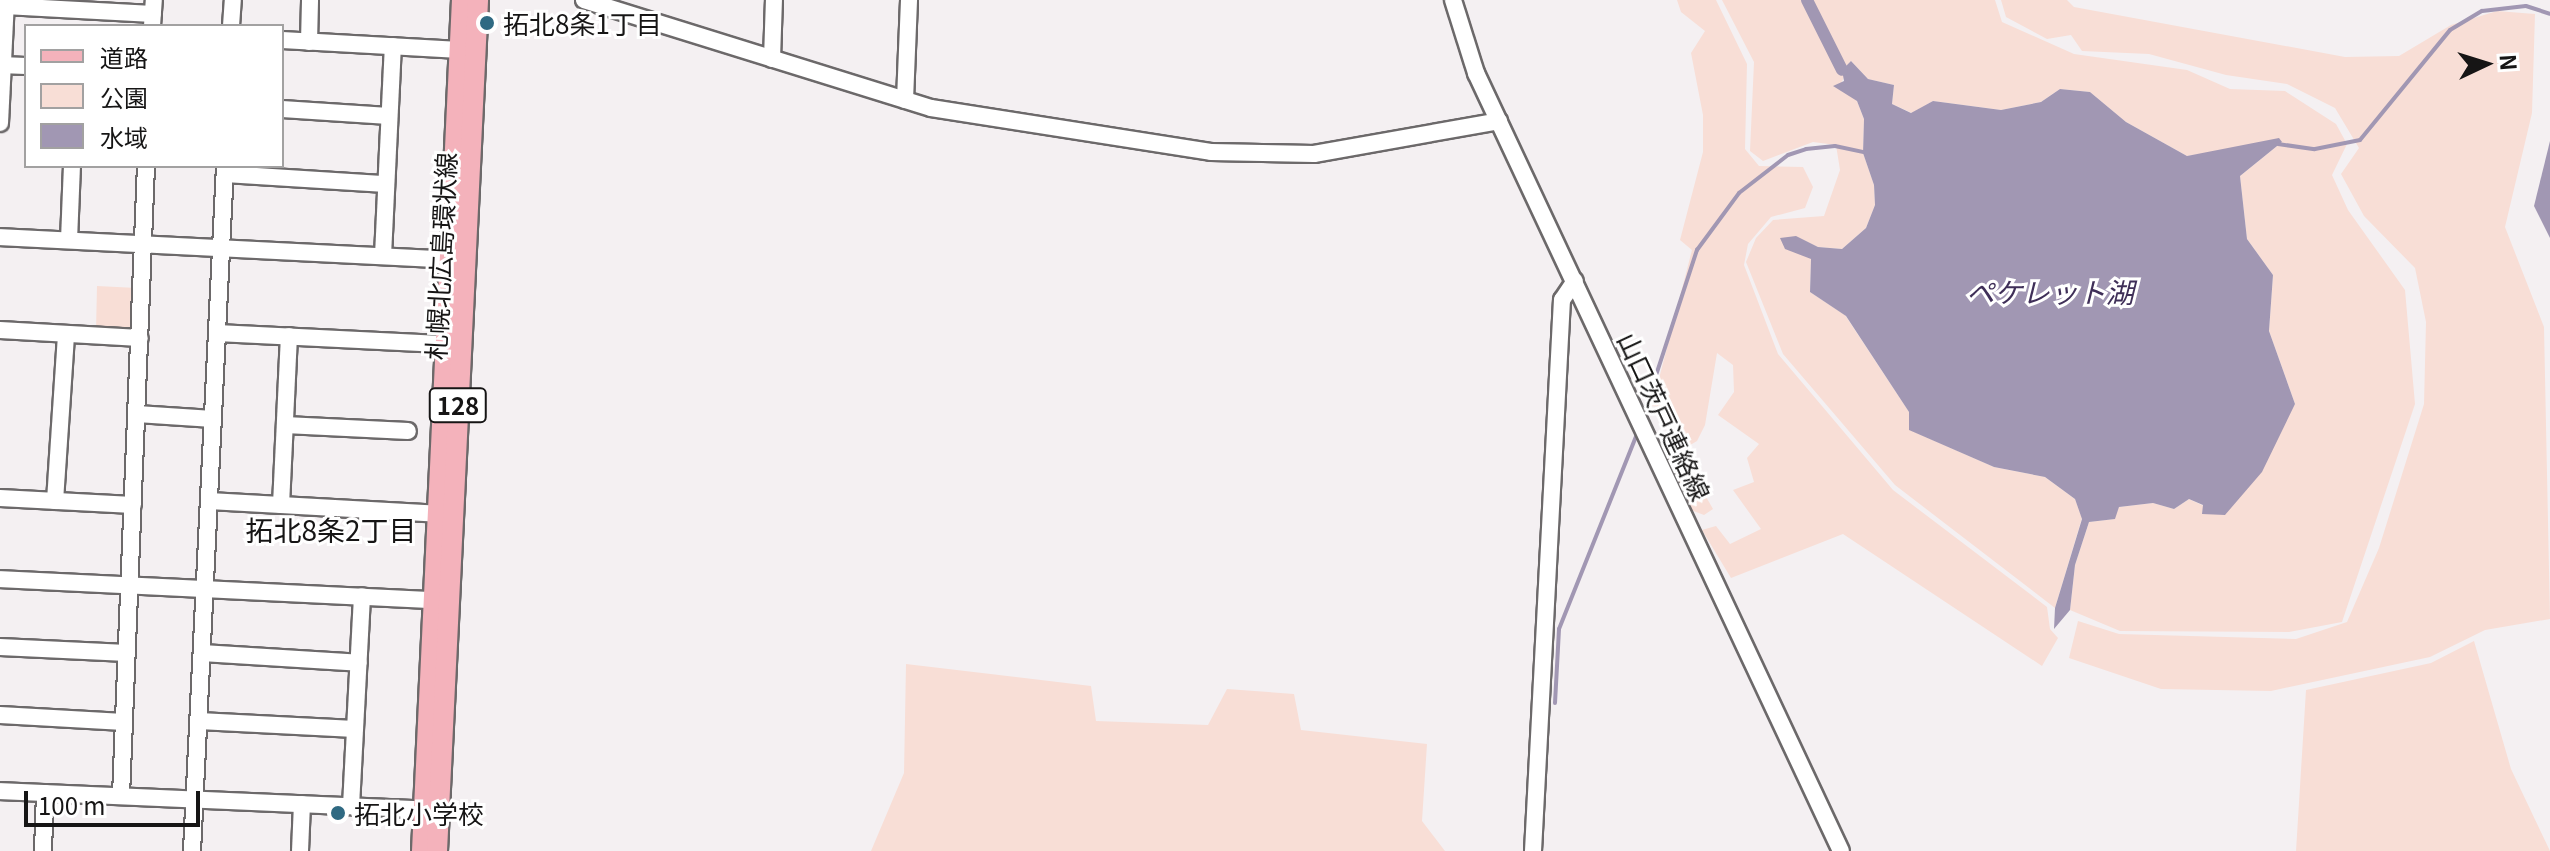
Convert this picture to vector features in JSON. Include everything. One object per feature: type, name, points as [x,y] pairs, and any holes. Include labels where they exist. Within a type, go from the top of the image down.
[{"type":"main road","name":"札幌北広島環状線","points":[[442,600],[438,514],[446,344],[458,260],[462,0]]},
{"type":"main road","name":"札幌北広島環状線","points":[[437,851],[432,810],[458,260],[478,0]]},
{"type":"main road","name":"札幌北広島環状線","points":[[422,851],[432,810]]},
{"type":"street","points":[[231,24],[233,0]]},
{"type":"street","points":[[309,42],[310,0]]},
{"type":"street","points":[[584,0],[905,100],[1020,125],[1267,156],[1375,146],[1499,121]]},
{"type":"street","points":[[772,59],[774,0]]},
{"type":"street","points":[[905,100],[909,0]]},
{"type":"street","name":"山口茨戸連絡線","points":[[1453,0],[1476,73],[1841,851]]},
{"type":"street","points":[[0,123],[6,3],[67,12],[153,13]]},
{"type":"street","points":[[284,40],[460,50]]},
{"type":"street","points":[[383,256],[393,46]]},
{"type":"street","points":[[1,65],[24,66]]},
{"type":"street","points":[[284,109],[389,116]]},
{"type":"street","points":[[69,240],[72,168]]},
{"type":"street","points":[[121,796],[146,168]]},
{"type":"street","points":[[192,851],[225,170],[386,184]]},
{"type":"street","points":[[0,237],[458,260]]},
{"type":"street","points":[[1533,851],[1562,300],[1575,281]]},
{"type":"street","points":[[0,330],[140,338]]},
{"type":"street","points":[[217,333],[446,344]]},
{"type":"street","points":[[55,501],[66,334]]},
{"type":"street","points":[[281,505],[289,336]]},
{"type":"street","points":[[137,414],[213,419]]},
{"type":"street","points":[[285,425],[408,431]]},
{"type":"street","points":[[0,498],[133,505]]},
{"type":"street","points":[[209,501],[438,514]]},
{"type":"street","points":[[0,579],[442,600]]},
{"type":"street","points":[[351,806],[362,596]]},
{"type":"street","points":[[0,647],[127,653]]},
{"type":"street","points":[[202,653],[359,663]]},
{"type":"street","points":[[0,715],[124,722]]},
{"type":"street","points":[[199,721],[355,729]]},
{"type":"street","points":[[0,791],[432,810]]},
{"type":"street","points":[[43,851],[45,793]]},
{"type":"street","points":[[300,851],[302,804]]},
{"type":"green space","points":[[1677,0],[1716,0],[1747,64],[1745,149],[1759,166],[1803,167],[1813,187],[1805,208],[1771,217],[1748,244],[1744,265],[1778,354],[1893,490],[2047,607],[2050,629],[2058,638],[2042,666],[1843,534],[1731,578],[1702,530],[1716,526],[1730,544],[1761,529],[1733,490],[1754,482],[1747,458],[1759,444],[1718,415],[1734,392],[1733,365],[1717,353],[1705,425],[1697,441],[1680,451],[1713,509],[1704,515],[1691,510],[1662,452],[1681,441],[1668,407],[1652,406],[1692,250],[1680,240],[1703,152],[1703,115],[1691,53],[1705,31],[1681,12]]},
{"type":"green space","points":[[1722,0],[1995,0],[2002,22],[2074,54],[2187,70],[2230,89],[2285,91],[2336,124],[2347,144],[2332,175],[2348,210],[2405,290],[2415,404],[2342,622],[2289,632],[2120,631],[2070,610],[2075,565],[2089,522],[2114,519],[2119,507],[2153,503],[2174,509],[2189,499],[2204,506],[2202,513],[2281,428],[2295,404],[2269,331],[2273,275],[2247,239],[2240,176],[2282,142],[2187,156],[2126,122],[2090,92],[2060,89],[2041,102],[2001,110],[1933,101],[1912,113],[1892,104],[1894,85],[1868,79],[1851,61],[1840,86],[1857,101],[1864,119],[1863,153],[1874,185],[1875,205],[1866,228],[1842,249],[1818,247],[1796,237],[1811,259],[1810,292],[1845,315],[1909,412],[1910,430],[1994,467],[2045,477],[2075,499],[2082,518],[2055,608],[1895,485],[1783,354],[1746,262],[1756,238],[1773,220],[1824,216],[1840,170],[1836,145],[1813,142],[1763,161],[1750,151],[1754,62]]},
{"type":"green space","points":[[2001,0],[2067,0],[2074,7],[2345,57],[2399,56],[2451,25],[2497,11],[2535,14],[2532,113],[2505,227],[2544,327],[2550,619],[2485,630],[2430,657],[2271,691],[2161,689],[2069,658],[2078,621],[2119,634],[2296,639],[2347,622],[2379,548],[2424,404],[2426,322],[2415,268],[2364,216],[2341,174],[2359,148],[2335,108],[2287,84],[2226,75],[2149,54],[2082,51],[2071,35],[2047,39],[2006,17]]},
{"type":"green space","points":[[97,286],[137,288],[131,331],[96,330]]},
{"type":"green space","points":[[2474,641],[2511,769],[2550,851],[2296,851],[2306,690],[2431,663]]},
{"type":"green space","points":[[906,664],[1091,686],[1096,721],[1208,725],[1227,689],[1294,694],[1301,730],[1427,744],[1422,821],[1445,851],[871,851],[904,773]]},
{"type":"water","name":"ペケレット湖","points":[[1851,61],[1868,79],[1894,85],[1892,104],[1911,113],[1933,101],[2001,110],[2041,102],[2060,89],[2090,92],[2126,122],[2187,156],[2279,138],[2282,142],[2240,176],[2247,239],[2273,275],[2269,331],[2295,404],[2262,472],[2225,515],[2202,514],[2203,505],[2189,499],[2174,509],[2153,503],[2119,507],[2115,519],[2089,522],[2075,565],[2070,610],[2054,629],[2055,608],[2082,519],[2075,499],[2045,477],[1994,467],[1909,430],[1909,412],[1846,316],[1810,292],[1811,259],[1785,249],[1780,238],[1796,236],[1818,247],[1842,249],[1866,228],[1875,205],[1874,185],[1863,153],[1864,119],[1857,101],[1833,86],[1844,81],[1842,70]]},
{"type":"water","points":[[2550,141],[2550,238],[2534,206]]},
{"type":"waterway","points":[[1807,0],[1842,70]]},
{"type":"waterway","points":[[2278,144],[2315,149],[2360,140],[2450,30],[2482,11],[2526,6],[2550,14]]},
{"type":"waterway","points":[[1643,415],[1697,250],[1739,193],[1788,155],[1806,149],[1835,146],[1867,153]]},
{"type":"waterway","points":[[1555,703],[1559,629],[1638,431]]},
{"type":"place","name":"拓北8条1丁目","points":[[487,23]]},
{"type":"place","name":"拓北小学校","points":[[338,813]]},
{"type":"district","name":"拓北8条2丁目","points":[[331,529]]}]
